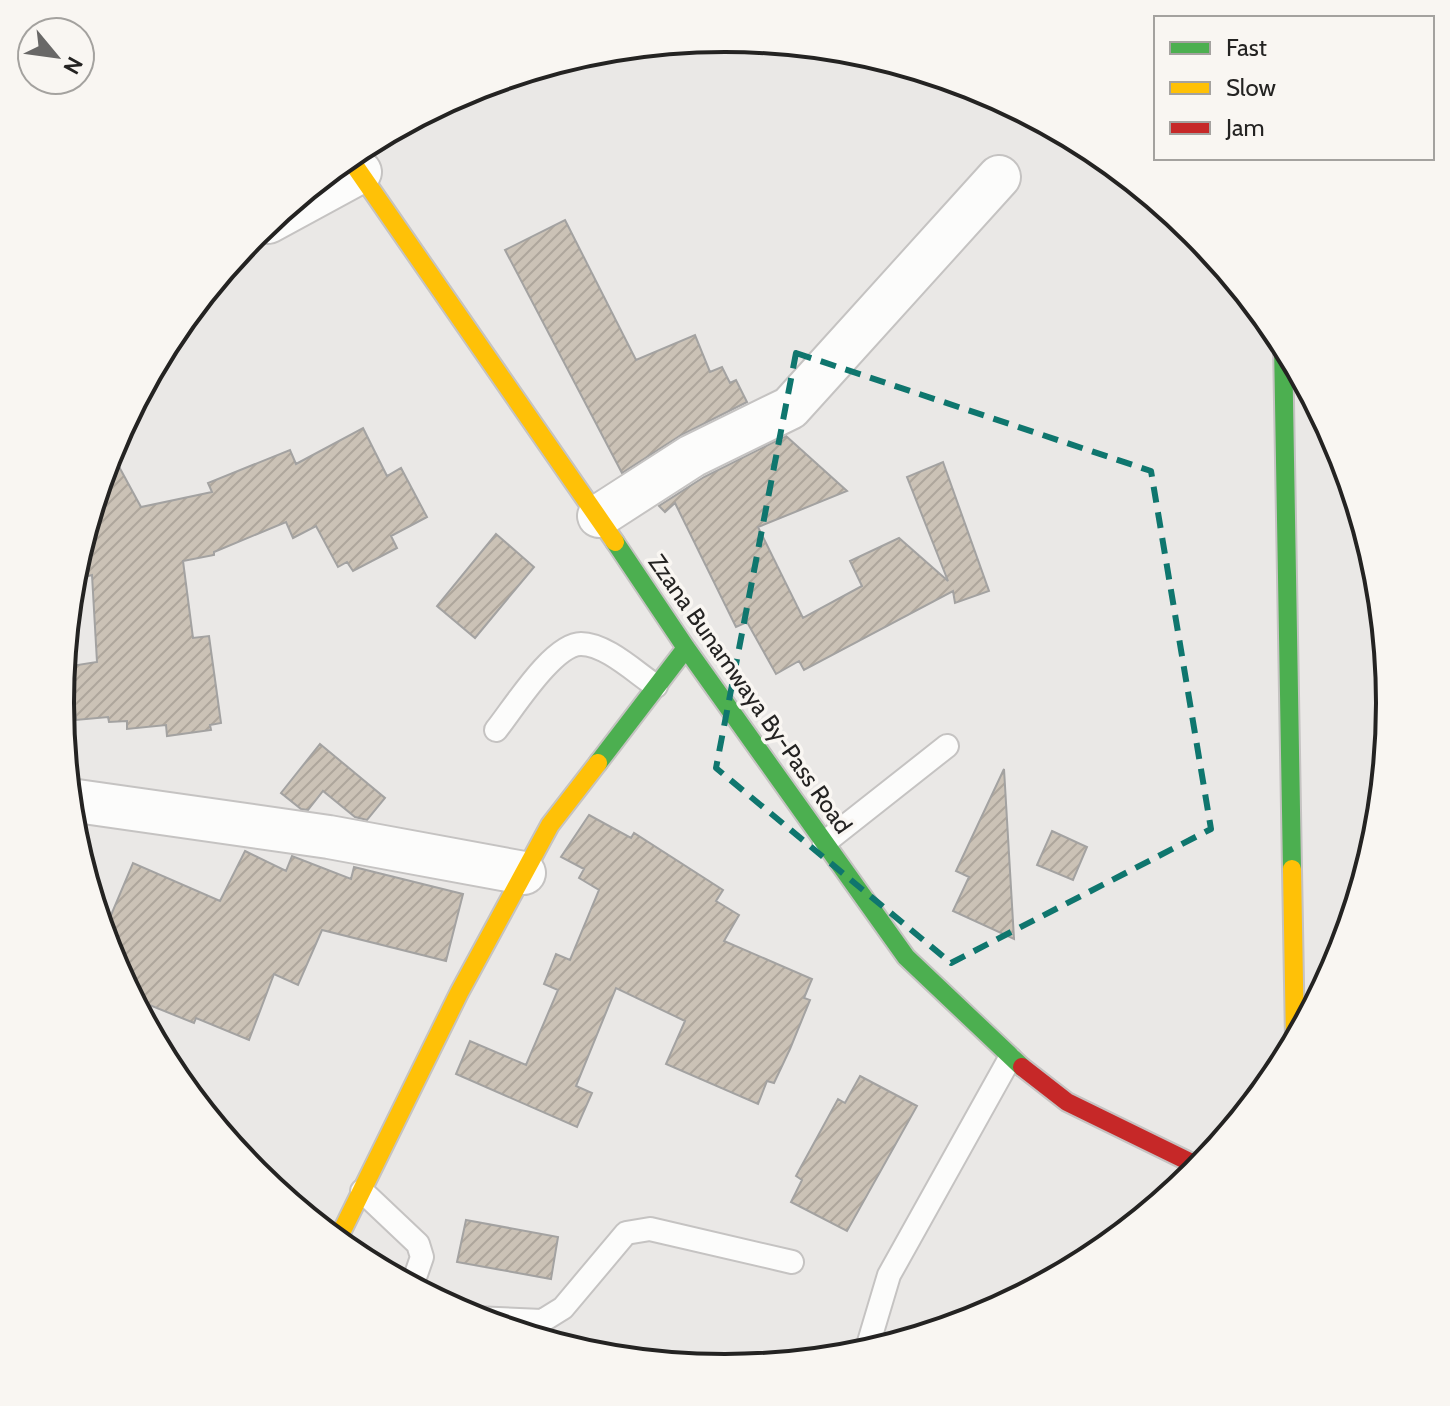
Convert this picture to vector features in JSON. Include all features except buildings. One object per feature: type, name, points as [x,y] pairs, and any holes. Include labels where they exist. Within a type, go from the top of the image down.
[{"type":"street","name":"Zzana Bunamwaya By-Pass Road","points":[[356,167],[599,516],[686,648],[906,957],[1010,1058],[1067,1102],[1187,1161]]},
{"type":"street","points":[[599,516],[692,456],[790,408],[999,177]]},
{"type":"street","points":[[1283,369],[1295,1018]]},
{"type":"street","points":[[343,1229],[459,993],[550,825],[686,648]]},
{"type":"street","points":[[82,802],[329,837],[524,873]]},
{"type":"lane","points":[[496,730],[559,651],[581,644],[601,650],[656,686]]},
{"type":"lane","points":[[824,843],[947,746]]},
{"type":"lane","points":[[870,1337],[889,1275],[1010,1058]]},
{"type":"lane","points":[[362,1191],[418,1244],[422,1257],[416,1276]]},
{"type":"lane","points":[[519,1320],[542,1321],[563,1308],[626,1233],[650,1229],[792,1262]]},
{"type":"highlighted area","points":[[796,353],[1151,471],[1211,829],[951,963],[716,768]]},
{"type":"traffic: fast","points":[[1283,369],[1292,869]]},
{"type":"traffic: fast","points":[[615,542],[686,648],[906,957],[1022,1067]]},
{"type":"traffic: fast","points":[[598,763],[686,648]]},
{"type":"traffic: slow","points":[[356,167],[615,542]]},
{"type":"traffic: slow","points":[[343,1229],[459,993],[550,825],[598,763]]},
{"type":"traffic: slow","points":[[1292,869],[1295,1018]]},
{"type":"traffic: jam","points":[[1022,1067],[1067,1102],[1187,1161]]}]
